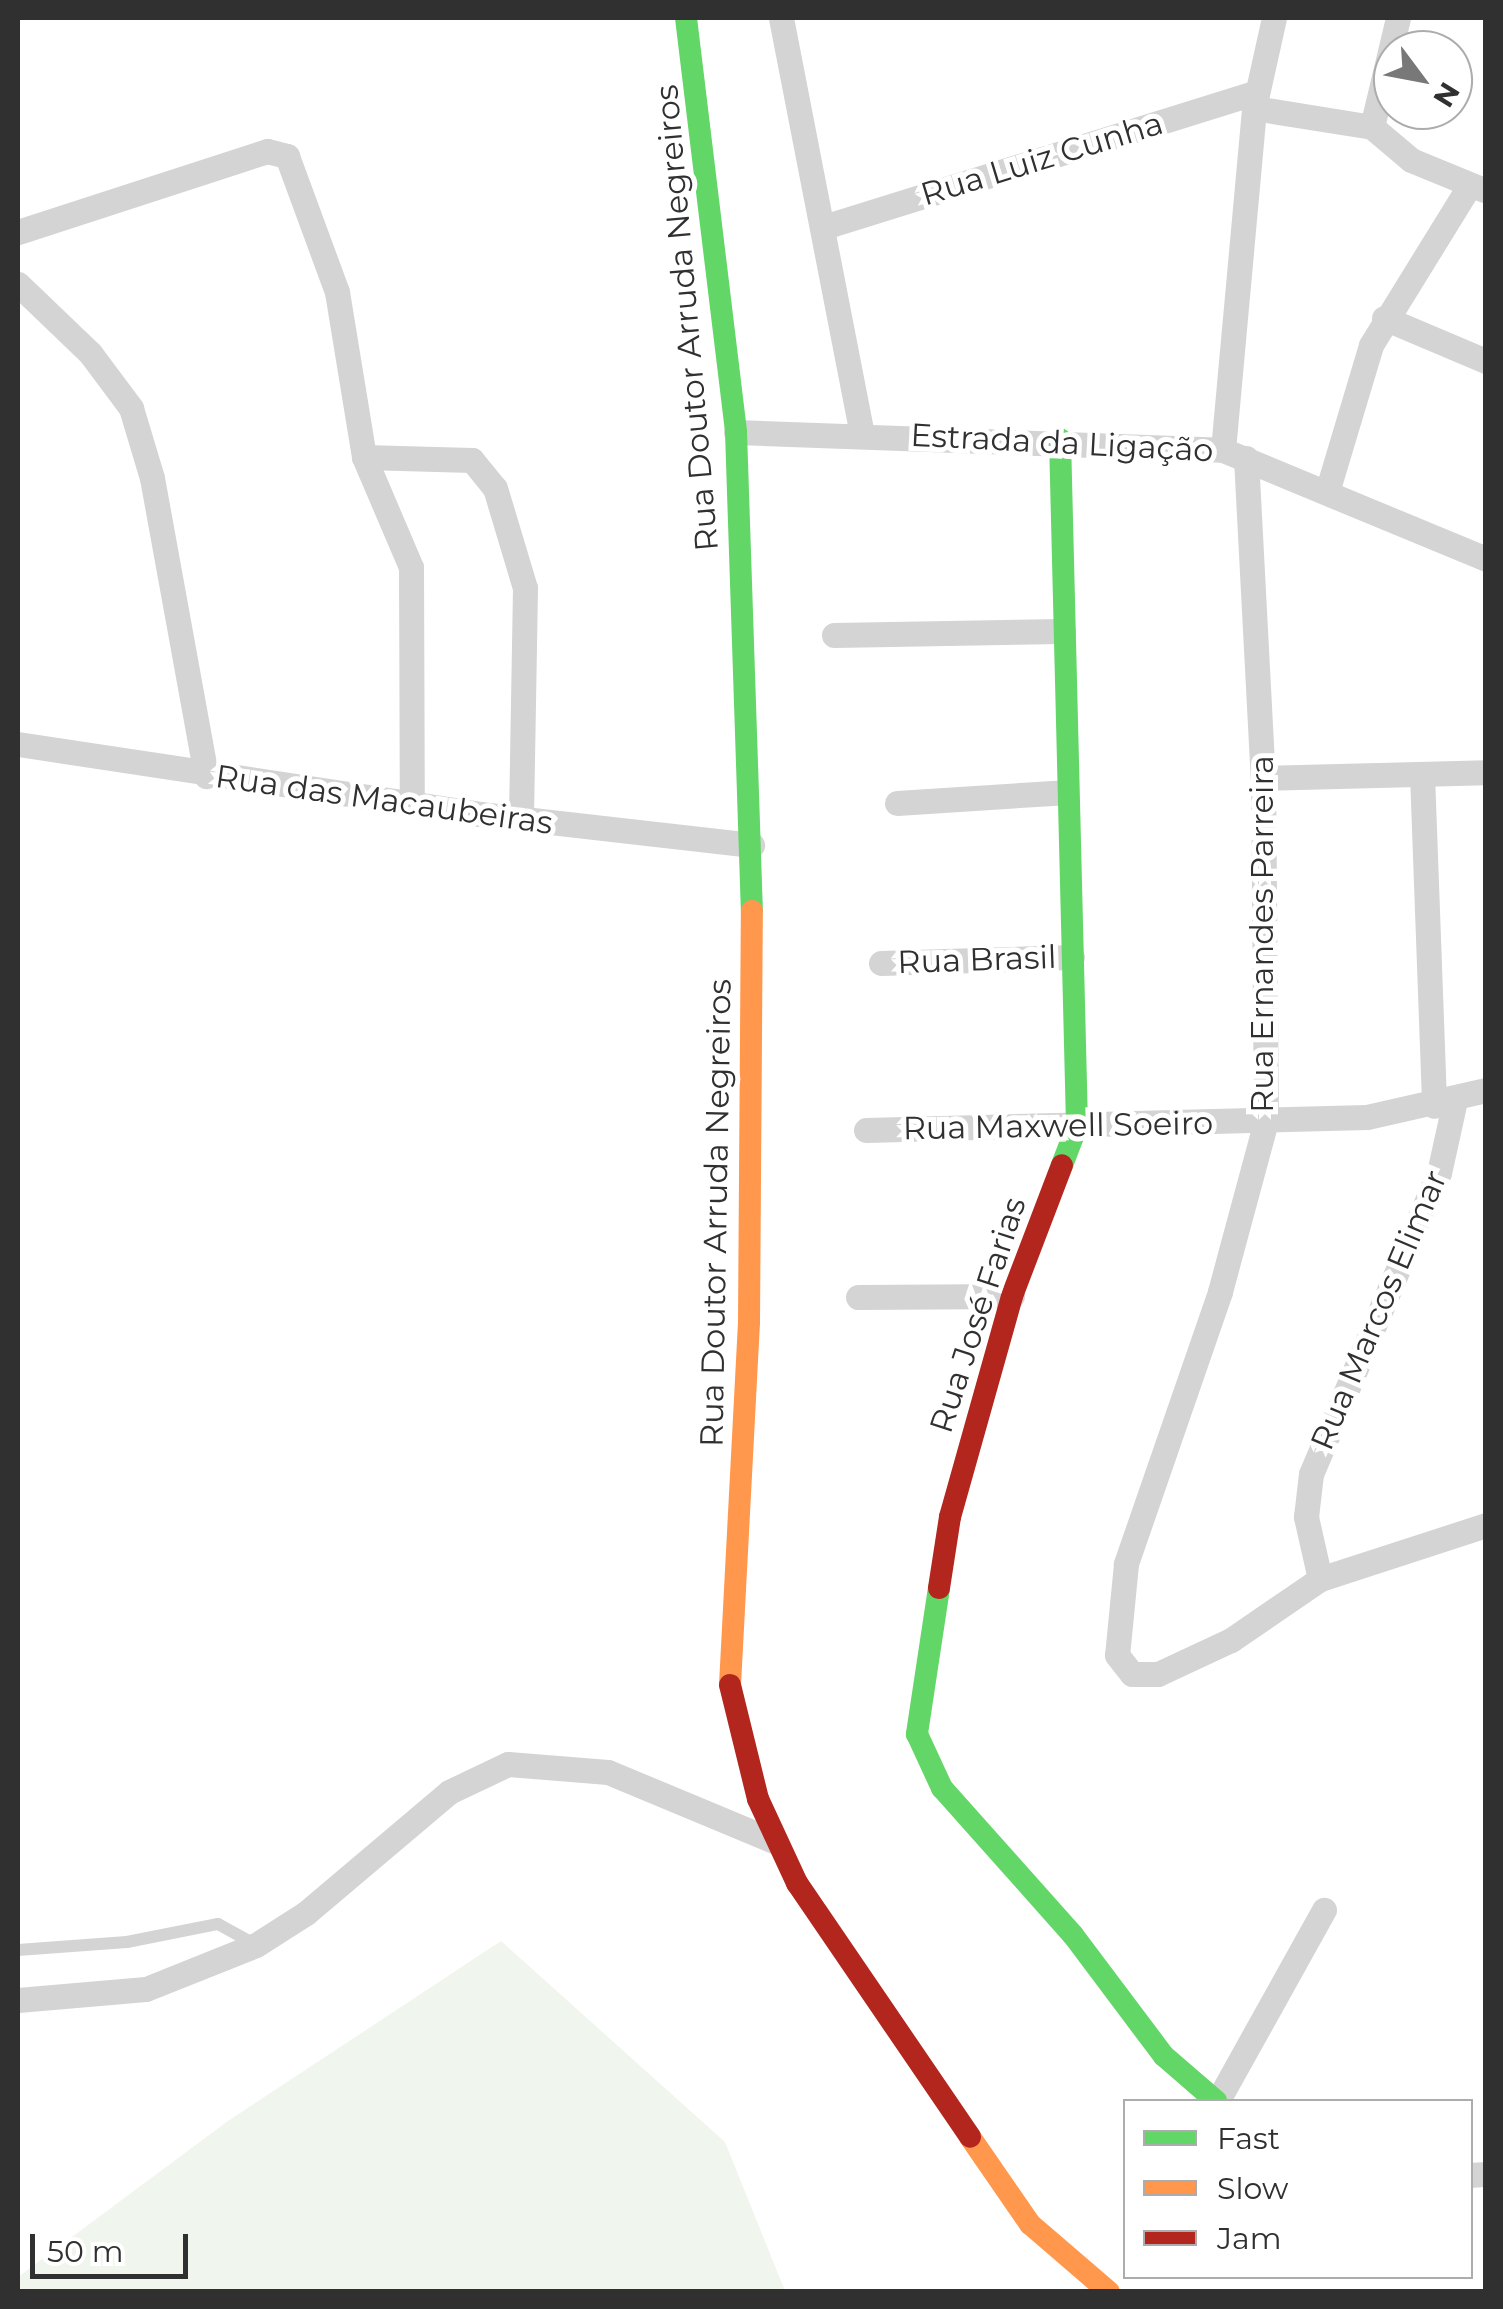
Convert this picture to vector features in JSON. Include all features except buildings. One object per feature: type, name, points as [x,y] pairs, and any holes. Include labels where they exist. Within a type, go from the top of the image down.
[{"type":"street","name":"Rua Doutor Arruda Negreiros","points":[[686,18],[736,432],[752,845],[749,1322],[729,1696],[774,1841],[1000,2186],[1030,2224],[1109,2292]]},
{"type":"street","points":[[781,18],[827,226],[862,433]]},
{"type":"street","points":[[1235,454],[1256,100],[1274,18]]},
{"type":"street","points":[[1327,492],[1384,318],[1478,188],[1396,152],[1372,127],[1398,18]]},
{"type":"street","name":"Rua Luiz Cunha","points":[[827,226],[1256,100],[1372,127]]},
{"type":"street","points":[[18,232],[267,150],[286,156],[338,292],[364,457],[414,586],[412,804]]},
{"type":"street","points":[[18,284],[90,353],[131,408],[152,478],[206,776]]},
{"type":"street","points":[[1384,318],[1486,361]]},
{"type":"street","name":"Estrada da Ligação","points":[[736,432],[1060,439],[1235,454],[1486,559]]},
{"type":"street","name":"Rua José Farias","points":[[1060,439],[1064,792],[1077,1126],[1012,1296],[950,1518],[917,1734],[942,1788],[1055,1914],[1164,2056],[1214,2099]]},
{"type":"street","name":"Rua Ernandes Parreira","points":[[1235,454],[1263,778],[1266,1121],[1220,1292],[1126,1564],[1115,1646],[1122,1665],[1138,1677],[1218,1648],[1320,1579]]},
{"type":"street","points":[[364,457],[472,460],[486,471],[525,588],[521,819]]},
{"type":"street","points":[[834,634],[1063,631]]},
{"type":"street","name":"Rua das Macaubeiras","points":[[18,744],[206,776],[521,819],[752,845]]},
{"type":"street","points":[[1263,778],[1486,772]]},
{"type":"street","name":"Rua Marcos Elimar","points":[[1320,1579],[1306,1517],[1311,1474],[1438,1173],[1444,1103],[1422,774]]},
{"type":"street","points":[[897,803],[1064,792]]},
{"type":"street","name":"Rua Brasil","points":[[881,963],[1072,957]]},
{"type":"street","name":"Rua Maxwell Soeiro","points":[[866,1130],[1266,1121],[1444,1103],[1486,1090]]},
{"type":"street","points":[[858,1297],[1012,1296]]},
{"type":"street","points":[[1320,1579],[1486,1525]]},
{"type":"street","points":[[18,2000],[146,1989],[256,1945],[306,1913],[449,1792],[508,1764],[608,1772],[774,1841]]},
{"type":"street","points":[[1217,2099],[1324,1910]]},
{"type":"lane","points":[[18,1950],[96,1946],[218,1924],[256,1945]]},
{"type":"shaded area","points":[[501,1941],[725,2142],[785,2291],[18,2291],[18,2277],[228,2121]]},
{"type":"traffic: fast","points":[[686,18],[736,432],[752,911]]},
{"type":"traffic: fast","points":[[1060,439],[1077,1126],[1062,1165]]},
{"type":"traffic: fast","points":[[939,1588],[917,1734],[942,1788],[1073,1935],[1164,2056],[1214,2099]]},
{"type":"traffic: slow","points":[[730,1685],[749,1322],[752,911]]},
{"type":"traffic: slow","points":[[970,2137],[1030,2224],[1109,2292]]},
{"type":"traffic: jam","points":[[939,1588],[950,1517],[1012,1296],[1062,1165]]},
{"type":"traffic: jam","points":[[730,1685],[758,1799],[797,1883],[970,2137]]}]
